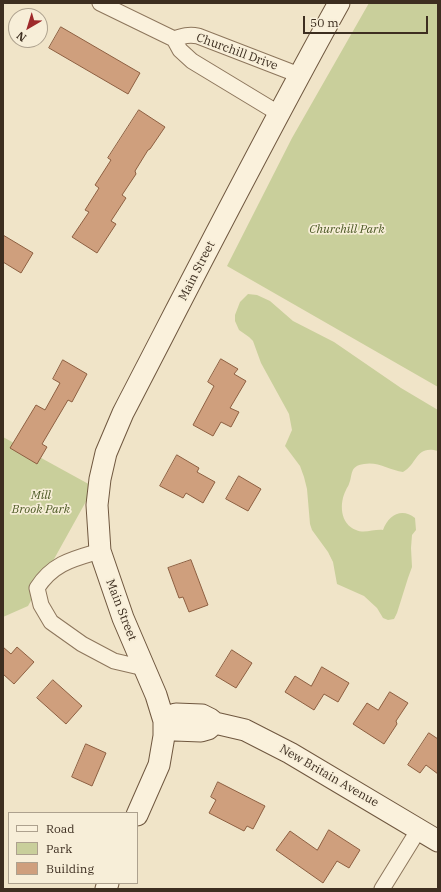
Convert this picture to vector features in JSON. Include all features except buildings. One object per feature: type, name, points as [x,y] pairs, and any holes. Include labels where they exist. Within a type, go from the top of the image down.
[{"type":"main road","name":"Main Street","points":[[138,813],[159,765],[164,736],[164,721],[156,695],[123,618],[100,551],[98,533],[98,497],[100,479],[106,453],[113,433],[278,113],[339,3]]},
{"type":"main road","name":"New Britain Avenue","points":[[164,721],[175,730],[201,731],[208,729],[215,723],[245,730],[290,753],[438,841]]},
{"type":"street","name":"Churchill Drive","points":[[100,3],[174,39],[180,50],[192,61],[278,113]]},
{"type":"street","name":"Churchill Drive","points":[[174,39],[185,35],[198,36],[299,76]]},
{"type":"street","points":[[100,551],[78,557],[59,566],[44,576],[37,588],[41,605],[51,622],[82,644],[114,661],[144,668]]},
{"type":"street","points":[[382,889],[419,829]]},
{"type":"green space","name":"Churchill Park","points":[[369,3],[438,3],[438,387],[227,266],[292,138]]},
{"type":"green space","points":[[248,294],[257,295],[270,301],[293,321],[334,342],[401,388],[438,410],[438,451],[431,450],[421,453],[408,469],[403,472],[369,463],[359,465],[352,471],[349,485],[342,501],[342,513],[344,518],[351,527],[359,531],[383,530],[388,520],[400,513],[405,513],[415,518],[416,530],[412,535],[411,548],[412,567],[394,619],[388,620],[383,618],[377,608],[364,596],[337,584],[333,562],[328,552],[312,530],[304,477],[300,466],[285,446],[292,430],[289,414],[261,363],[253,341],[239,330],[235,321],[235,315],[240,302]]},
{"type":"green space","name":"Mill Brook Park","points":[[3,437],[94,487],[28,606],[3,617]]}]
